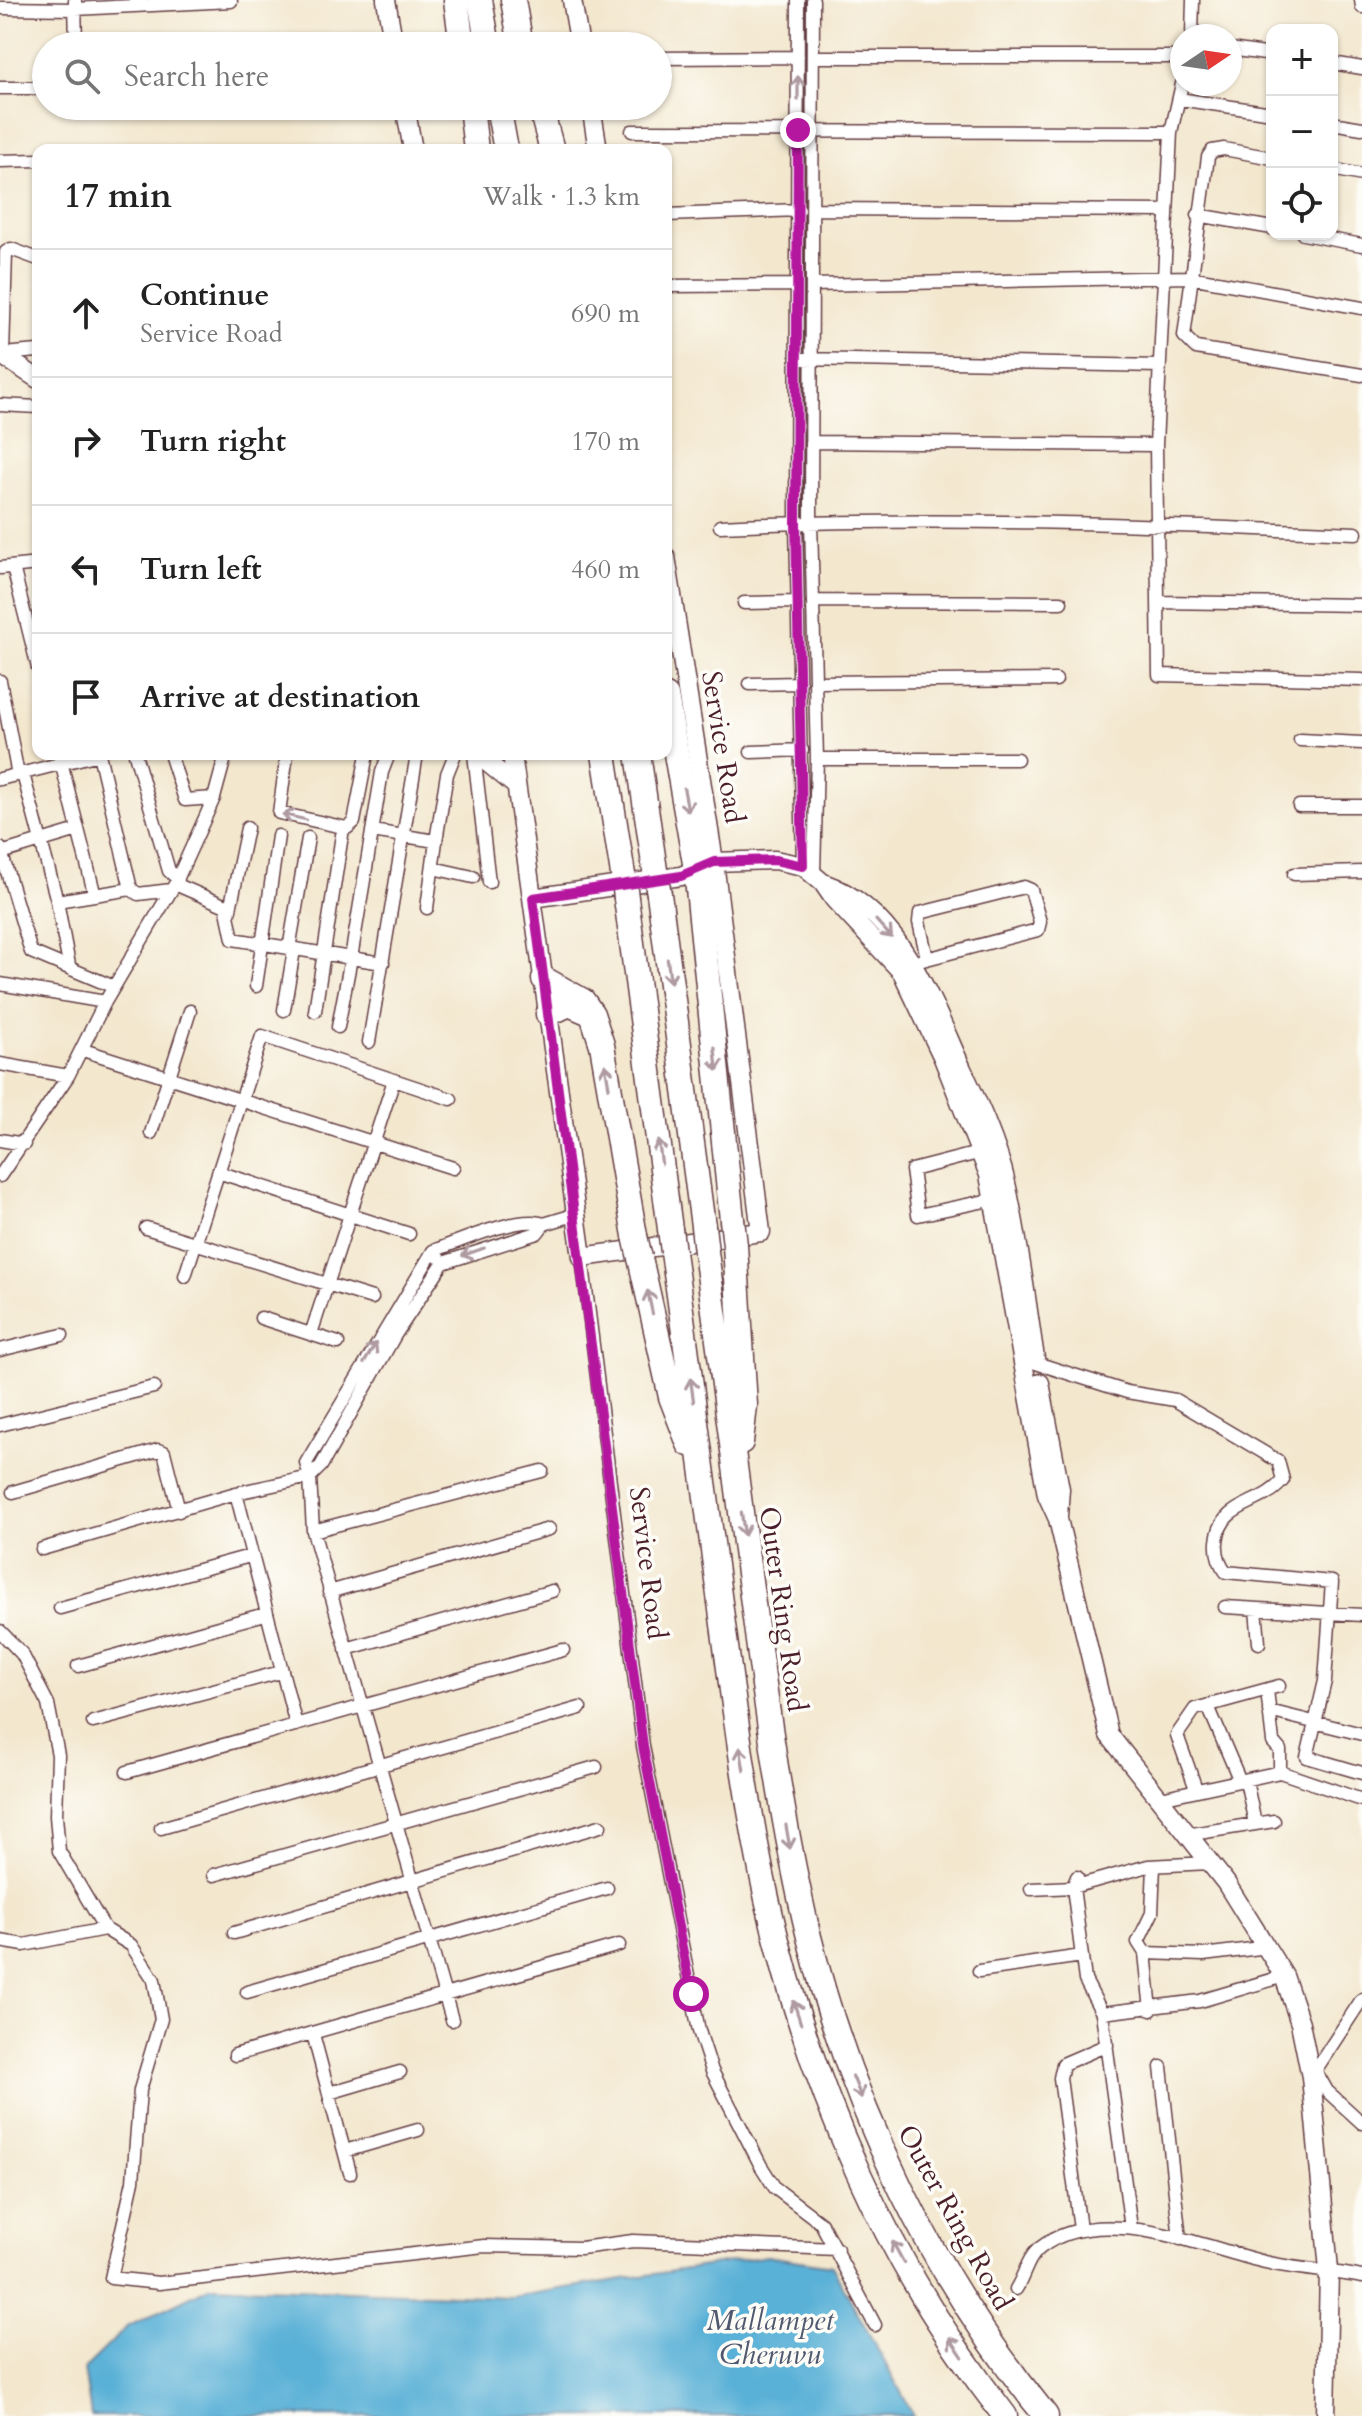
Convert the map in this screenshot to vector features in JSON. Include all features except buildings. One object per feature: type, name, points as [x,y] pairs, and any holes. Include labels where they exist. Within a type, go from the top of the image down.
[{"type":"highway","points":[[456,0],[460,32]]},
{"type":"highway","points":[[480,0],[486,32]]},
{"type":"highway","points":[[515,10],[519,32]]},
{"type":"highway","points":[[473,120],[475,144]]},
{"type":"highway","points":[[501,120],[505,144]]},
{"type":"highway","points":[[534,120],[538,144]]},
{"type":"highway","points":[[544,120],[550,144]]},
{"type":"highway","points":[[672,722],[705,866],[745,1405],[736,1477]]},
{"type":"highway","points":[[605,760],[749,1804],[767,1900],[791,1994],[822,2086],[855,2165],[904,2263],[937,2319],[1005,2416]]},
{"type":"highway","name":"Outer Ring Road","points":[[639,760],[781,1799],[818,1970],[870,2119],[910,2206],[964,2301],[1046,2416]]},
{"type":"highway","points":[[544,979],[583,1001],[592,1014],[602,1045],[638,1247],[671,1397],[704,1484]]},
{"type":"highway","points":[[548,1014],[569,1004],[592,1014]]},
{"type":"main road","points":[[386,0],[392,32]]},
{"type":"main road","points":[[572,0],[578,32]]},
{"type":"main road","points":[[408,120],[412,144]]},
{"type":"main road","points":[[593,120],[597,144]]},
{"type":"main road","points":[[2,354],[32,375]]},
{"type":"main road","name":"Service Road","points":[[513,760],[582,1257],[761,1232],[705,866],[672,605]]},
{"type":"main road","points":[[484,760],[516,786]]},
{"type":"main road","points":[[533,898],[681,876],[705,866],[775,860],[843,889],[915,959],[1002,1170],[1060,1489],[1058,1519]]},
{"type":"main road","points":[[813,874],[902,972],[982,1152],[995,1199],[1047,1495],[1058,1519],[1109,1735],[1156,1799],[1210,1863],[1268,1947],[1284,1976],[1300,2023],[1313,2074],[1329,2270],[1326,2416]]},
{"type":"street","points":[[798,0],[796,523],[802,750],[813,874]]},
{"type":"street","points":[[813,0],[814,209],[810,359],[817,759],[813,874]]},
{"type":"street","points":[[1192,24],[1193,0]]},
{"type":"street","points":[[1361,0],[1362,7]]},
{"type":"street","points":[[0,8],[231,1]]},
{"type":"street","points":[[75,4],[76,32]]},
{"type":"street","points":[[1242,51],[1266,54]]},
{"type":"street","points":[[672,58],[798,57]]},
{"type":"street","points":[[813,57],[1170,57]]},
{"type":"street","points":[[1338,64],[1362,68]]},
{"type":"street","points":[[0,88],[32,88]]},
{"type":"street","points":[[1180,96],[1171,132],[1156,445],[1159,675],[1362,680]]},
{"type":"street","points":[[1179,99],[1266,112]]},
{"type":"street","points":[[1338,124],[1362,128]]},
{"type":"street","points":[[632,131],[1171,132]]},
{"type":"street","points":[[1266,157],[1224,149],[1212,151],[1208,157],[1183,327],[1188,343],[1196,348],[1362,375]]},
{"type":"street","points":[[0,161],[32,160]]},
{"type":"street","points":[[1338,170],[1362,175]]},
{"type":"street","points":[[814,209],[1167,211]]},
{"type":"street","points":[[672,215],[799,210]]},
{"type":"street","points":[[1198,215],[1266,227]]},
{"type":"street","points":[[1335,240],[1362,245]]},
{"type":"street","points":[[32,257],[11,249],[6,252],[2,354],[32,352]]},
{"type":"street","points":[[812,285],[1164,280],[1190,277],[1362,308]]},
{"type":"street","points":[[672,286],[797,285]]},
{"type":"street","points":[[795,359],[1160,366]]},
{"type":"street","points":[[0,405],[32,407]]},
{"type":"street","points":[[811,442],[1156,445]]},
{"type":"street","points":[[720,526],[811,522],[1158,524],[1356,533]]},
{"type":"street","points":[[32,565],[6,568],[32,649]]},
{"type":"street","points":[[813,601],[1061,602]]},
{"type":"street","points":[[744,603],[798,602]]},
{"type":"street","points":[[1158,602],[1362,605]]},
{"type":"street","points":[[815,682],[1056,680]]},
{"type":"street","points":[[0,681],[20,774],[57,901],[69,965]]},
{"type":"street","points":[[750,684],[800,683]]},
{"type":"street","points":[[1300,740],[1362,743]]},
{"type":"street","points":[[751,752],[802,750]]},
{"type":"street","points":[[817,759],[1017,759]]},
{"type":"street","points":[[0,779],[58,760]]},
{"type":"street","points":[[61,760],[94,892]]},
{"type":"street","points":[[97,760],[131,889],[138,894],[175,884],[226,906],[233,939],[383,963]]},
{"type":"street","points":[[137,760],[175,884]]},
{"type":"street","points":[[172,760],[185,800],[214,798]]},
{"type":"street","points":[[0,1176],[68,1076],[105,1002],[175,884],[214,798],[224,760]]},
{"type":"street","points":[[286,760],[278,806],[281,815],[347,828],[354,822],[366,760]]},
{"type":"street","points":[[338,1027],[382,772],[387,760]]},
{"type":"street","points":[[369,1042],[416,760]]},
{"type":"street","points":[[427,908],[447,774],[453,760]]},
{"type":"street","points":[[477,760],[489,882]]},
{"type":"street","points":[[1299,806],[1362,806]]},
{"type":"street","points":[[229,917],[247,828]]},
{"type":"street","points":[[78,830],[1,850],[31,952],[69,965],[114,987]]},
{"type":"street","points":[[372,831],[436,841]]},
{"type":"street","points":[[315,1011],[342,835]]},
{"type":"street","points":[[256,986],[278,836]]},
{"type":"street","points":[[284,1010],[308,838]]},
{"type":"street","points":[[433,868],[473,877]]},
{"type":"street","points":[[1294,874],[1362,872]]},
{"type":"street","points":[[1024,887],[1033,893],[1040,922],[1038,930],[915,959],[923,941],[918,918],[923,912],[1024,887]]},
{"type":"street","points":[[57,901],[94,892],[131,889]]},
{"type":"street","points":[[915,959],[923,941]]},
{"type":"street","points":[[0,984],[105,1002]]},
{"type":"street","points":[[151,1133],[190,1011]]},
{"type":"street","points":[[185,1276],[262,1036],[451,1099]]},
{"type":"street","points":[[83,1050],[453,1168]]},
{"type":"street","points":[[0,1064],[68,1076]]},
{"type":"street","points":[[311,1334],[394,1080]]},
{"type":"street","points":[[0,1140],[24,1144]]},
{"type":"street","points":[[982,1152],[912,1170],[918,1215],[995,1199]]},
{"type":"street","points":[[218,1172],[409,1234]]},
{"type":"street","points":[[42,1549],[236,1493],[310,1477],[321,1466],[395,1335],[443,1263],[537,1233],[544,1224],[574,1215]]},
{"type":"street","points":[[452,2020],[313,1531],[310,1477],[306,1463],[433,1251],[534,1220],[544,1224]]},
{"type":"street","points":[[146,1228],[372,1298]]},
{"type":"street","points":[[433,1251],[443,1263]]},
{"type":"street","name":"Service Road","points":[[582,1257],[643,1746],[699,2031],[712,2071],[761,2166],[775,2188],[821,2223],[875,2325]]},
{"type":"street","points":[[261,1318],[338,1343]]},
{"type":"street","points":[[0,1350],[62,1335]]},
{"type":"street","points":[[1036,1363],[1127,1392],[1175,1400],[1278,1461],[1283,1480],[1277,1488],[1227,1513],[1218,1530],[1217,1551],[1226,1572],[1332,1582],[1325,1681],[1307,1757],[1362,1773]]},
{"type":"street","points":[[0,1425],[154,1387]]},
{"type":"street","points":[[345,1394],[358,1402]]},
{"type":"street","points":[[13,1492],[158,1450],[164,1452],[179,1511]]},
{"type":"street","points":[[313,1531],[542,1471]]},
{"type":"street","points":[[236,1493],[296,1725]]},
{"type":"street","points":[[329,1592],[549,1529]]},
{"type":"street","points":[[60,1608],[250,1556]]},
{"type":"street","points":[[346,1649],[552,1591]]},
{"type":"street","points":[[1225,1607],[1362,1615]]},
{"type":"street","points":[[1256,1609],[1259,1643]]},
{"type":"street","points":[[78,1666],[265,1614]]},
{"type":"street","points":[[0,1631],[22,1654],[48,1704],[58,1755],[56,1816],[59,1851],[105,1929],[131,1945],[154,1980],[161,2019],[140,2090],[133,2181],[111,2278],[159,2283],[484,2246],[581,2248],[633,2241],[837,2249]]},
{"type":"street","points":[[127,1772],[563,1650]]},
{"type":"street","points":[[93,1722],[281,1672]]},
{"type":"street","points":[[1196,1789],[1177,1735],[1195,1709],[1273,1688],[1269,1711],[1273,1742],[1280,1750],[1280,1772]]},
{"type":"street","points":[[1208,1706],[1243,1780],[1255,1824]]},
{"type":"street","points":[[161,1828],[580,1708]]},
{"type":"street","points":[[1269,1711],[1362,1734]]},
{"type":"street","points":[[214,1875],[596,1767]]},
{"type":"street","points":[[1156,1799],[1280,1772],[1362,1800]]},
{"type":"street","points":[[1186,1835],[1274,1821]]},
{"type":"street","points":[[234,1933],[600,1826]]},
{"type":"street","points":[[1031,1889],[1154,1866],[1210,1863]]},
{"type":"street","points":[[1151,2010],[1145,1953],[1138,1942],[1152,1913],[1154,1866]]},
{"type":"street","points":[[1075,1882],[1085,1980],[1102,2013],[1131,2228]]},
{"type":"street","points":[[247,1992],[607,1888]]},
{"type":"street","points":[[0,1941],[24,1945],[105,1929]]},
{"type":"street","points":[[235,2055],[619,1945]]},
{"type":"street","points":[[1145,1953],[1203,1955],[1268,1947]]},
{"type":"street","points":[[979,1971],[1082,1956]]},
{"type":"street","points":[[1102,2013],[1151,2010],[1200,2001],[1284,1976]]},
{"type":"street","points":[[1362,1999],[1313,2074],[1362,2123]]},
{"type":"street","points":[[313,2034],[350,2173]]},
{"type":"street","points":[[1080,2229],[1060,2078],[1063,2064],[1107,2045]]},
{"type":"street","points":[[1161,2067],[1180,2239]]},
{"type":"street","points":[[329,2093],[400,2072]]},
{"type":"street","points":[[345,2151],[418,2130]]},
{"type":"street","points":[[1016,2289],[1036,2252],[1080,2229],[1131,2228],[1264,2262],[1362,2277]]},
{"type":"water","name":"Mallampet Cheruvu","points":[[767,2256],[832,2266],[914,2416],[91,2416],[84,2369],[127,2327],[211,2286],[511,2297]]},
{"type":"route","points":[[691,1994],[643,1746],[582,1257],[533,898],[681,876],[714,862],[775,860],[803,866],[796,523],[798,130]]}]
